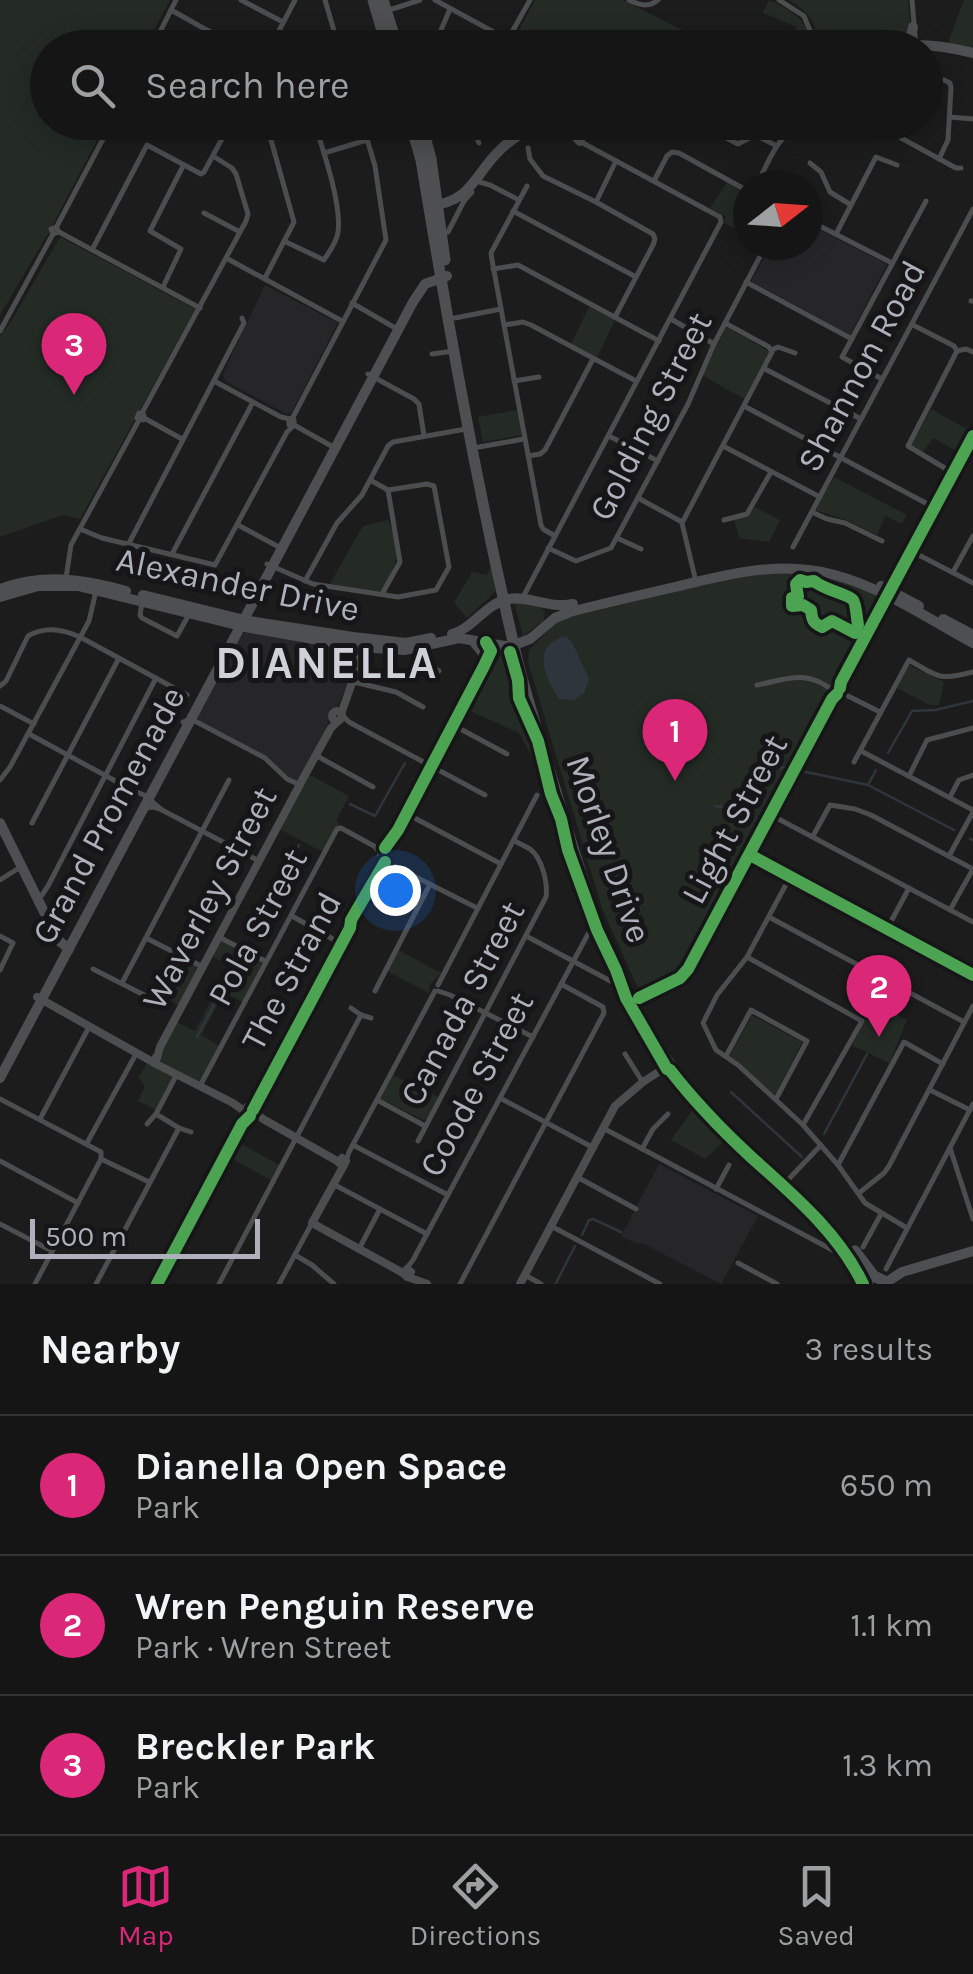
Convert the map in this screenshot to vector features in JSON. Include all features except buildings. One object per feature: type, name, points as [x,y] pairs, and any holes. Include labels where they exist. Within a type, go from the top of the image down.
[{"type":"highway","points":[[373,0],[382,8]]},
{"type":"highway","name":"Morley Drive","points":[[415,140],[433,202]]},
{"type":"highway","name":"Morley Drive","points":[[425,140],[438,274],[480,447],[515,647],[592,908],[670,1065],[714,1117],[787,1180]]},
{"type":"highway","name":"Morley Drive","points":[[438,274],[456,318],[468,428],[508,596]]},
{"type":"highway","name":"Morley Drive","points":[[636,1000],[707,1100],[831,1226],[859,1249],[874,1276],[884,1281]]},
{"type":"highway","name":"Morley Drive","points":[[831,1226],[868,1284]]},
{"type":"main road","points":[[943,47],[973,56]]},
{"type":"main road","points":[[469,190],[466,186],[505,140]]},
{"type":"main road","points":[[433,202],[469,190],[514,140]]},
{"type":"main road","name":"Grand Promenade","points":[[273,565],[276,546],[397,327],[419,291],[438,274]]},
{"type":"main road","name":"Grand Promenade","points":[[0,1066],[273,565],[313,483]]},
{"type":"main road","points":[[508,596],[565,606],[695,579],[796,568],[853,580],[973,635]]},
{"type":"main road","name":"Alexander Drive","points":[[0,589],[30,580],[66,578],[239,622]]},
{"type":"main road","points":[[515,647],[570,612],[695,579]]},
{"type":"main road","name":"Alexander Drive","points":[[0,596],[28,588],[78,586],[142,598],[189,614],[404,650],[459,638],[515,647]]},
{"type":"main road","points":[[889,594],[973,643]]},
{"type":"main road","name":"Alexander Drive","points":[[361,641],[420,641],[460,632],[508,596]]},
{"type":"main road","points":[[537,603],[547,614],[543,629]]},
{"type":"main road","points":[[483,612],[475,625],[486,642]]},
{"type":"main road","points":[[0,823],[52,932],[54,965]]},
{"type":"main road","points":[[13,849],[15,870],[37,895]]},
{"type":"main road","points":[[52,932],[66,947]]},
{"type":"main road","name":"Grand Promenade","points":[[0,1078],[66,947]]},
{"type":"main road","points":[[884,1281],[902,1272],[971,1253]]},
{"type":"street","points":[[161,30],[176,0]]},
{"type":"street","points":[[241,0],[284,22]]},
{"type":"street","points":[[280,30],[295,0]]},
{"type":"street","points":[[324,0],[333,30]]},
{"type":"street","points":[[382,8],[420,0]]},
{"type":"street","points":[[435,0],[491,30]]},
{"type":"street","points":[[513,30],[530,0]]},
{"type":"street","points":[[630,0],[641,5],[658,0]]},
{"type":"street","points":[[779,0],[804,16],[810,30]]},
{"type":"street","points":[[912,0],[916,30]]},
{"type":"street","points":[[442,30],[450,9]]},
{"type":"street","points":[[171,10],[207,30]]},
{"type":"street","points":[[939,159],[948,140],[950,118],[950,83],[943,80]]},
{"type":"street","points":[[950,118],[973,119]]},
{"type":"street","points":[[0,331],[103,140]]},
{"type":"street","points":[[92,250],[147,145],[198,173],[204,172],[221,140]]},
{"type":"street","points":[[265,278],[294,222],[271,140]]},
{"type":"street","points":[[284,241],[324,260],[338,237],[331,178],[320,140]]},
{"type":"street","points":[[80,529],[215,565],[386,240],[375,166],[367,140],[324,154]]},
{"type":"street","points":[[508,596],[525,596],[721,222],[720,217],[616,161],[589,140]]},
{"type":"street","points":[[766,140],[777,146]]},
{"type":"street","points":[[765,170],[781,140]]},
{"type":"street","points":[[905,140],[961,168]]},
{"type":"street","points":[[528,148],[530,159],[543,176],[653,234],[655,239],[615,317]]},
{"type":"street","points":[[654,181],[672,152],[733,182]]},
{"type":"street","points":[[53,585],[66,578],[71,545],[248,214],[236,174],[213,156]]},
{"type":"street","points":[[836,234],[876,157],[897,165]]},
{"type":"street","points":[[596,202],[616,161]]},
{"type":"street","points":[[810,163],[821,172],[830,192],[851,205]]},
{"type":"street","points":[[162,288],[181,249],[150,231],[183,166]]},
{"type":"street","points":[[448,232],[469,190],[490,185],[519,200]]},
{"type":"street","points":[[526,186],[491,253],[541,524],[555,536]]},
{"type":"street","points":[[882,380],[842,357],[926,201]]},
{"type":"street","name":"Shannon Road","points":[[793,547],[972,209]]},
{"type":"street","points":[[513,211],[636,277]]},
{"type":"street","points":[[204,213],[240,232]]},
{"type":"street","points":[[823,228],[892,263]]},
{"type":"street","points":[[56,231],[200,308]]},
{"type":"street","points":[[226,258],[343,321]]},
{"type":"street","name":"Golding Street","points":[[548,548],[576,561],[608,551],[688,404],[758,260]]},
{"type":"street","points":[[493,268],[518,265],[659,340]]},
{"type":"street","points":[[746,282],[852,339]]},
{"type":"street","points":[[352,303],[397,327]]},
{"type":"street","points":[[456,318],[501,309]]},
{"type":"street","points":[[128,544],[244,324],[242,318]]},
{"type":"street","points":[[670,319],[714,344]]},
{"type":"street","points":[[726,323],[772,352]]},
{"type":"street","points":[[912,324],[957,351]]},
{"type":"street","points":[[504,325],[532,325],[637,382]]},
{"type":"street","points":[[695,579],[682,522],[772,352],[778,347],[794,353]]},
{"type":"street","points":[[432,354],[454,350]]},
{"type":"street","points":[[957,351],[973,352]]},
{"type":"street","points":[[953,472],[908,446],[957,351]]},
{"type":"street","points":[[528,456],[545,450],[594,359]]},
{"type":"street","points":[[765,368],[861,419]]},
{"type":"street","points":[[514,381],[539,376]]},
{"type":"street","points":[[370,377],[414,399],[424,436]]},
{"type":"street","points":[[214,381],[334,445]]},
{"type":"street","points":[[172,555],[253,402]]},
{"type":"street","points":[[744,406],[935,508]]},
{"type":"street","points":[[142,417],[182,440]]},
{"type":"street","points":[[305,581],[337,523],[362,495],[388,446],[468,428]]},
{"type":"street","points":[[609,436],[658,461]]},
{"type":"street","name":"Light Street","points":[[636,1000],[684,974],[973,436]]},
{"type":"street","points":[[480,447],[524,439]]},
{"type":"street","points":[[724,446],[820,497]]},
{"type":"street","points":[[724,520],[747,514],[772,472]]},
{"type":"street","points":[[273,565],[313,584],[398,597],[436,590],[449,567],[434,486],[388,490],[370,480]]},
{"type":"street","points":[[382,594],[400,562],[388,490]]},
{"type":"street","points":[[638,498],[682,522]]},
{"type":"street","points":[[812,512],[882,541]]},
{"type":"street","points":[[238,526],[276,546]]},
{"type":"street","points":[[952,572],[973,536]]},
{"type":"street","points":[[617,538],[641,549]]},
{"type":"street","points":[[912,551],[973,583]]},
{"type":"street","points":[[66,578],[78,586]]},
{"type":"street","points":[[532,580],[529,592],[537,603]]},
{"type":"street","points":[[0,780],[89,621],[96,591]]},
{"type":"street","points":[[142,598],[140,616],[177,636],[189,614]]},
{"type":"street","points":[[0,686],[28,636],[55,629],[66,630],[187,695]]},
{"type":"street","name":"Waverley Street","points":[[154,1059],[315,755],[340,717],[354,682],[361,641]]},
{"type":"street","points":[[486,642],[491,650],[488,660]]},
{"type":"street","points":[[474,644],[488,660]]},
{"type":"street","points":[[428,646],[438,671]]},
{"type":"street","name":"The Strand","points":[[156,1284],[488,660],[498,648],[515,647]]},
{"type":"street","points":[[32,823],[119,658]]},
{"type":"street","points":[[854,762],[908,660],[941,678],[973,672]]},
{"type":"street","points":[[757,686],[803,676],[880,712]]},
{"type":"street","points":[[37,895],[106,776],[156,678]]},
{"type":"street","points":[[354,682],[396,692],[423,707]]},
{"type":"street","points":[[0,706],[34,724]]},
{"type":"street","points":[[340,717],[485,795]]},
{"type":"street","points":[[187,721],[265,758],[300,785]]},
{"type":"street","points":[[454,726],[508,754]]},
{"type":"street","points":[[908,776],[928,740],[973,728]]},
{"type":"street","points":[[29,734],[260,861]]},
{"type":"street","points":[[860,750],[973,812],[948,856]]},
{"type":"street","points":[[315,755],[373,787]]},
{"type":"street","points":[[950,798],[959,780],[973,775]]},
{"type":"street","points":[[122,984],[229,780]]},
{"type":"street","points":[[280,1284],[537,795]]},
{"type":"street","points":[[143,799],[162,810]]},
{"type":"street","points":[[812,836],[830,805],[855,809],[973,869],[950,910]]},
{"type":"street","points":[[407,814],[502,864]]},
{"type":"street","points":[[771,814],[973,922]]},
{"type":"street","name":"Pola Street","points":[[200,1086],[338,829],[385,855]]},
{"type":"street","name":"Canada Street","points":[[418,1140],[546,897],[547,887],[534,851],[515,841]]},
{"type":"street","points":[[385,855],[477,908]]},
{"type":"street","points":[[750,855],[973,975]]},
{"type":"street","points":[[0,879],[15,870]]},
{"type":"street","points":[[790,877],[747,957],[717,994],[703,1022],[716,1050],[804,1125],[864,1203],[907,1228]]},
{"type":"street","points":[[374,990],[430,884]]},
{"type":"street","points":[[887,929],[909,888]]},
{"type":"street","points":[[292,916],[339,942]]},
{"type":"street","points":[[768,917],[964,1022]]},
{"type":"street","name":"Coode Street","points":[[407,1276],[588,934]]},
{"type":"street","points":[[0,936],[13,943],[0,970]]},
{"type":"street","points":[[526,936],[618,985]]},
{"type":"street","points":[[146,938],[203,968]]},
{"type":"street","points":[[219,938],[266,962]]},
{"type":"street","points":[[747,957],[862,1021],[804,1125]]},
{"type":"street","points":[[93,969],[144,994]]},
{"type":"street","points":[[460,1284],[604,1013],[602,1007],[561,984]]},
{"type":"street","points":[[438,989],[533,1037]]},
{"type":"street","points":[[38,1000],[343,1162]]},
{"type":"street","points":[[858,1194],[889,1166],[973,1006]]},
{"type":"street","points":[[351,1008],[371,1018]]},
{"type":"street","points":[[726,1056],[751,1010],[807,1040],[776,1100]]},
{"type":"street","points":[[218,1284],[361,1015]]},
{"type":"street","points":[[40,1119],[89,1027]]},
{"type":"street","points":[[838,1165],[904,1042],[943,1064]]},
{"type":"street","points":[[87,1143],[136,1053]]},
{"type":"street","points":[[625,1054],[643,1082]]},
{"type":"street","points":[[541,1284],[522,1280],[602,1128],[618,1102],[670,1065]]},
{"type":"street","points":[[147,1124],[156,1114],[173,1072]]},
{"type":"street","points":[[884,1281],[907,1228],[971,1107],[930,1090]]},
{"type":"street","points":[[500,1098],[592,1148]]},
{"type":"street","points":[[2,1099],[101,1152],[101,1160],[35,1284]]},
{"type":"street","points":[[377,1100],[425,1126]]},
{"type":"street","points":[[156,1114],[191,1132]]},
{"type":"street","points":[[642,1149],[653,1129],[668,1114]]},
{"type":"street","points":[[96,1284],[179,1128]]},
{"type":"street","points":[[602,1128],[840,1254],[845,1261]]},
{"type":"street","points":[[353,1145],[448,1195]]},
{"type":"street","points":[[787,1180],[821,1145]]},
{"type":"street","points":[[950,1148],[973,1220]]},
{"type":"street","points":[[101,1160],[149,1182]]},
{"type":"street","points":[[0,1161],[78,1203]]},
{"type":"street","points":[[716,1188],[730,1166]]},
{"type":"street","points":[[576,1177],[636,1209]]},
{"type":"street","points":[[333,1184],[427,1234]]},
{"type":"street","points":[[360,1248],[380,1210]]},
{"type":"street","points":[[859,1249],[881,1214]]},
{"type":"street","points":[[312,1223],[407,1276]]},
{"type":"street","points":[[0,1224],[52,1251]]},
{"type":"street","points":[[551,1226],[660,1284]]},
{"type":"street","points":[[295,1255],[334,1284]]},
{"type":"street","points":[[738,1263],[777,1284]]},
{"type":"shaded area","points":[[0,0],[170,0],[154,30],[30,30],[30,140],[97,140],[0,315]]},
{"type":"shaded area","points":[[535,0],[623,0],[682,30],[519,30]]},
{"type":"shaded area","points":[[769,0],[798,18],[807,30],[796,30],[797,27],[763,13]]},
{"type":"shaded area","points":[[789,0],[908,0],[911,30],[816,30],[803,10]]},
{"type":"shaded area","points":[[964,0],[973,0],[973,49],[948,43]]},
{"type":"shaded area","points":[[728,181],[733,184],[733,227],[724,223],[725,216],[710,208]]},
{"type":"shaded area","points":[[823,232],[887,264],[850,335],[751,281],[763,260],[823,260]]},
{"type":"shaded area","points":[[60,237],[195,309],[80,519],[63,515],[0,537],[0,336]]},
{"type":"shaded area","points":[[265,285],[338,323],[291,413],[287,414],[225,381],[223,374]]},
{"type":"shaded area","points":[[589,307],[615,320],[597,357],[571,344]]},
{"type":"shaded area","points":[[726,327],[770,352],[744,399],[702,375]]},
{"type":"shaded area","points":[[931,409],[970,431],[959,452],[933,438],[923,452],[911,445]]},
{"type":"shaded area","points":[[517,410],[522,435],[483,442],[478,417]]},
{"type":"shaded area","points":[[834,477],[907,515],[902,524],[885,516],[877,535],[817,511]]},
{"type":"shaded area","points":[[755,507],[780,520],[769,542],[739,538],[734,519]]},
{"type":"shaded area","points":[[388,520],[397,556],[382,590],[330,584],[363,526]]},
{"type":"shaded area","points":[[491,567],[496,591],[467,618],[454,603],[472,572],[487,575]]},
{"type":"shaded area","points":[[770,572],[841,580],[880,599],[686,967],[641,995],[602,908],[528,662],[529,650],[559,620],[732,577]]},
{"type":"shaded area","points":[[514,602],[536,605],[545,611],[544,620],[523,636]]},
{"type":"shaded area","points":[[245,632],[354,647],[351,679],[297,784],[266,757],[196,719]]},
{"type":"shaded area","points":[[566,636],[589,679],[584,693],[574,700],[559,699],[544,663],[548,647]]},
{"type":"shaded area","points":[[504,649],[512,651],[546,768],[538,774],[519,733],[468,710]]},
{"type":"shaded area","points":[[909,665],[944,682],[939,705],[930,705],[897,688]]},
{"type":"shaded area","points":[[306,773],[349,796],[325,853],[277,828]]},
{"type":"shaded area","points":[[219,937],[267,962],[245,1003],[224,993],[201,1035],[222,1047],[200,1086],[177,1074],[158,1111],[138,1101],[145,1086],[138,1078],[151,1057],[152,1062],[175,1021],[195,1031],[230,966],[210,955]]},
{"type":"shaded area","points":[[398,950],[441,973],[430,984],[429,993],[387,971]]},
{"type":"shaded area","points":[[181,956],[203,967],[182,1007],[160,995]]},
{"type":"shaded area","points":[[878,1005],[907,1020],[889,1063],[852,1045]]},
{"type":"shaded area","points":[[752,1015],[802,1042],[775,1095],[730,1056]]},
{"type":"shaded area","points":[[393,1075],[438,1097],[427,1119],[381,1099]]},
{"type":"shaded area","points":[[694,1108],[725,1140],[705,1159],[671,1140]]},
{"type":"shaded area","points":[[234,1140],[281,1166],[273,1181],[225,1155]]},
{"type":"shaded area","points":[[659,1164],[758,1216],[721,1284],[621,1236]]},
{"type":"waterway","points":[[888,753],[912,711],[973,701]]},
{"type":"waterway","points":[[350,804],[375,816],[405,763]]},
{"type":"waterway","points":[[715,806],[732,805],[752,790],[769,769],[787,767]]},
{"type":"waterway","points":[[868,785],[876,770]]},
{"type":"waterway","points":[[806,772],[868,785],[954,830]]},
{"type":"waterway","points":[[271,898],[299,845]]},
{"type":"waterway","points":[[197,1037],[233,969]]},
{"type":"waterway","points":[[824,1134],[867,1054]]},
{"type":"waterway","points":[[731,1092],[802,1157]]},
{"type":"waterway","points":[[582,1235],[593,1219],[621,1232]]},
{"type":"waterway","points":[[556,1283],[575,1246]]},
{"type":"cycle path","points":[[840,688],[973,436]]},
{"type":"cycle path","points":[[800,580],[814,581],[853,600],[858,625],[855,633],[832,621],[822,627],[814,621],[811,610],[803,605],[792,606],[792,598],[798,597],[796,584],[800,580]]},
{"type":"cycle path","points":[[385,848],[484,666],[491,651],[486,642]]},
{"type":"cycle path","points":[[510,652],[519,698],[538,741],[568,850],[626,998],[667,1069],[729,1136],[813,1215],[841,1247],[863,1284]]},
{"type":"cycle path","points":[[639,998],[680,978],[688,969],[837,694]]},
{"type":"cycle path","points":[[750,855],[973,975]]},
{"type":"cycle path","points":[[253,1110],[385,862]]},
{"type":"cycle path","points":[[157,1284],[242,1124],[250,1116]]},
{"type":"place","name":"Breckler Park","points":[[74,395]]},
{"type":"place","name":"Dianella Open Space","points":[[675,781]]},
{"type":"place","name":"Wren Penguin Reserve","points":[[879,1037]]},
{"type":"district","name":"DIANELLA","points":[[327,662]]}]
